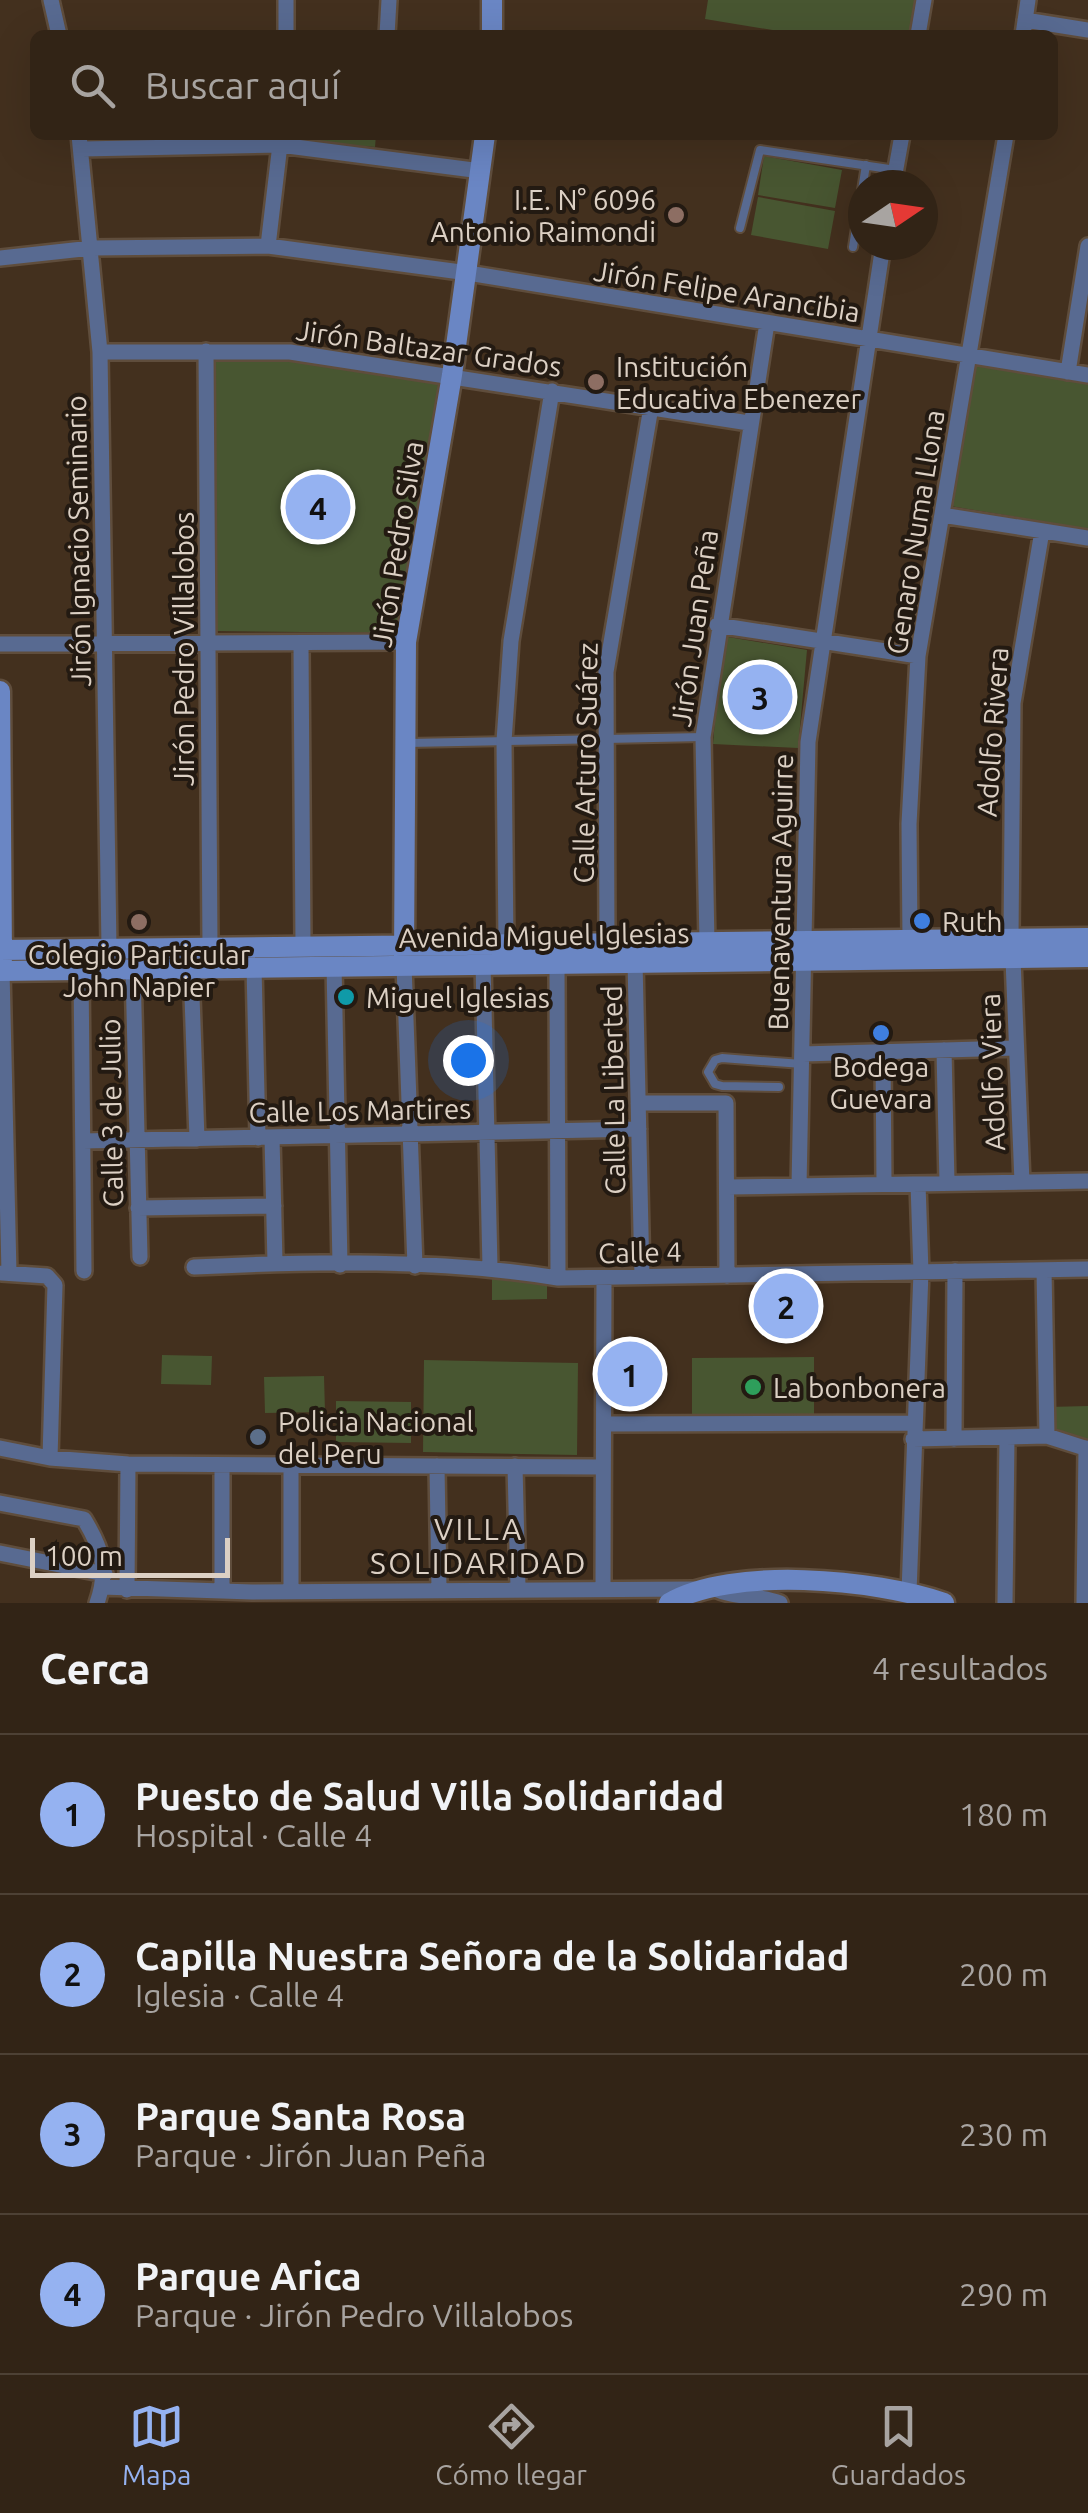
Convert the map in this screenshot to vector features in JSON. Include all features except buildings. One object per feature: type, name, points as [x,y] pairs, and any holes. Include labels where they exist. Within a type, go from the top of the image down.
[{"type":"main road","points":[[492,0],[492,30]]},
{"type":"main road","name":"Jirón Pedro Silva","points":[[404,955],[406,642],[468,273],[484,140]]},
{"type":"main road","points":[[0,691],[1,960]]},
{"type":"main road","name":"Avenida Miguel Iglesias","points":[[1,960],[81,970],[334,966],[506,945],[707,943],[803,950],[1012,949],[1088,938]]},
{"type":"main road","name":"Avenida Miguel Iglesias","points":[[1,960],[109,948],[303,946],[483,963],[635,961],[910,941],[1088,957]]},
{"type":"main road","points":[[669,1603],[704,1589],[791,1580],[866,1584],[944,1603]]},
{"type":"street","points":[[51,0],[57,30]]},
{"type":"street","points":[[286,0],[286,30]]},
{"type":"street","points":[[388,0],[388,30]]},
{"type":"street","points":[[919,30],[924,0]]},
{"type":"street","points":[[1028,0],[1024,28],[1088,30]]},
{"type":"street","points":[[268,246],[280,140]]},
{"type":"street","points":[[80,142],[280,140],[481,171]]},
{"type":"street","points":[[378,156],[380,140]]},
{"type":"street","points":[[895,170],[901,140]]},
{"type":"street","name":"Genaro Numa Llona","points":[[910,941],[908,824],[918,656],[1005,140]]},
{"type":"street","name":"Jirón Ignacio Seminario","points":[[80,142],[100,352],[109,948]]},
{"type":"street","name":"Jirón Felipe Arancibia","points":[[0,258],[92,248],[268,246],[468,273],[1088,375]]},
{"type":"street","points":[[1068,372],[1088,246]]},
{"type":"street","name":"Buenaventura Aguirre","points":[[798,1186],[808,746],[820,644],[880,260]]},
{"type":"street","name":"Jirón Juan Peña","points":[[707,943],[703,738],[748,423],[767,323]]},
{"type":"street","name":"Jirón Pedro Villalobos","points":[[206,350],[210,947]]},
{"type":"street","name":"Jirón Baltazar Grados","points":[[100,352],[290,352],[748,423]]},
{"type":"street","points":[[506,945],[504,741],[511,641],[552,391]]},
{"type":"street","name":"Calle Arturo Suárez","points":[[607,944],[606,672],[651,407]]},
{"type":"street","points":[[942,515],[1088,538]]},
{"type":"street","name":"Adolfo Rivera","points":[[1012,949],[1008,797],[1013,703],[1042,531]]},
{"type":"street","points":[[717,626],[918,656]]},
{"type":"street","points":[[0,644],[104,647],[406,642]]},
{"type":"street","points":[[301,644],[303,946]]},
{"type":"street","name":"Adolfo Viera","points":[[1012,949],[1022,1182]]},
{"type":"street","points":[[404,955],[415,1266]]},
{"type":"street","points":[[1,960],[4,1273],[48,1276],[54,1285],[50,1458]]},
{"type":"street","name":"Calle La Liberted","points":[[635,961],[642,1277]]},
{"type":"street","points":[[557,962],[558,1278]]},
{"type":"street","points":[[483,963],[490,1267]]},
{"type":"street","points":[[334,966],[340,1266]]},
{"type":"street","points":[[254,967],[265,1137],[274,1206],[275,1263]]},
{"type":"street","points":[[191,968],[196,1139]]},
{"type":"street","name":"Calle 3 de Julio","points":[[133,969],[140,1257]]},
{"type":"street","points":[[81,970],[84,1271]]},
{"type":"street","points":[[802,1059],[1016,1048]]},
{"type":"street","points":[[944,1050],[946,1183]]},
{"type":"street","points":[[882,1052],[884,1184]]},
{"type":"street","points":[[638,1104],[726,1103],[727,1276]]},
{"type":"street","name":"Calle Los Martires","points":[[83,1141],[639,1130]]},
{"type":"street","points":[[727,1187],[1088,1181]]},
{"type":"street","points":[[909,1592],[921,1272],[918,1184]]},
{"type":"street","points":[[138,1208],[274,1206]]},
{"type":"street","name":"Calle 4","points":[[194,1267],[275,1263],[490,1267],[558,1278],[1088,1269]]},
{"type":"street","points":[[1044,1270],[1047,1436]]},
{"type":"street","points":[[954,1439],[955,1271]]},
{"type":"street","points":[[603,1586],[604,1278]]},
{"type":"street","points":[[604,1424],[914,1431],[954,1439],[1047,1436],[1087,1448],[1084,1603]]},
{"type":"street","points":[[1005,1603],[1007,1438]]},
{"type":"street","points":[[0,1448],[50,1458],[128,1464],[604,1467]]},
{"type":"street","points":[[127,1590],[128,1464]]},
{"type":"street","points":[[222,1465],[222,1592]]},
{"type":"street","points":[[290,1591],[291,1466]]},
{"type":"street","points":[[437,1466],[439,1589]]},
{"type":"street","points":[[514,1466],[518,1588]]},
{"type":"street","points":[[0,1502],[84,1519],[100,1546],[101,1588]]},
{"type":"street","points":[[0,1553],[101,1588],[176,1597],[222,1592],[252,1597],[290,1591],[326,1597],[400,1596],[439,1589],[472,1596],[518,1588],[558,1595],[603,1586],[704,1589],[780,1603]]},
{"type":"lane","points":[[740,228],[760,150],[878,170]]},
{"type":"lane","points":[[865,170],[866,165]]},
{"type":"lane","points":[[404,743],[703,738]]},
{"type":"lane","points":[[779,1087],[722,1086],[715,1084],[708,1072],[715,1060],[722,1058],[802,1059]]},
{"type":"green space","points":[[708,0],[915,0],[911,30],[772,30],[705,19]]},
{"type":"green space","points":[[288,140],[376,140],[375,147]]},
{"type":"green space","points":[[764,156],[842,170],[835,208],[758,195]]},
{"type":"green space","points":[[758,197],[835,211],[828,249],[751,235]]},
{"type":"green space","points":[[214,358],[314,363],[440,383],[399,633],[217,631]]},
{"type":"green space","points":[[972,365],[1088,384],[1088,529],[950,506]]},
{"type":"green space","points":[[722,636],[807,650],[798,748],[713,744]]},
{"type":"green space","points":[[492,1268],[547,1268],[547,1299],[492,1300]]},
{"type":"green space","points":[[162,1355],[212,1356],[211,1385],[161,1384]]},
{"type":"green space","name":"La bonbonera","points":[[814,1357],[814,1416],[692,1417],[692,1358]]},
{"type":"green space","points":[[424,1360],[578,1363],[577,1455],[423,1452]]},
{"type":"green space","points":[[324,1376],[325,1412],[265,1413],[264,1377]]},
{"type":"green space","points":[[336,1401],[411,1402],[411,1443],[336,1442]]},
{"type":"green space","points":[[1088,1406],[1088,1440],[1049,1435],[1048,1407]]},
{"type":"place","name":"I.E. N° 6096 Antonio Raimondi","points":[[676,215]]},
{"type":"place","name":"Institución Educativa Ebenezer","points":[[596,382]]},
{"type":"place","name":"Parque Arica","points":[[318,507]]},
{"type":"place","name":"Parque Santa Rosa","points":[[760,697]]},
{"type":"place","name":"Ruth","points":[[922,921]]},
{"type":"place","name":"Colegio Particular John Napier","points":[[139,922]]},
{"type":"place","name":"Miguel Iglesias","points":[[346,997]]},
{"type":"place","name":"Bodega Guevara","points":[[881,1033]]},
{"type":"place","name":"Capilla Nuestra Señora de la Solidaridad","points":[[786,1306]]},
{"type":"place","name":"Puesto de Salud Villa Solidaridad","points":[[630,1374]]},
{"type":"place","name":"La bonbonera","points":[[753,1387]]},
{"type":"place","name":"Policia Nacional del Peru","points":[[258,1437]]},
{"type":"district","name":"VILLA SOLIDARIDAD","points":[[479,1546]]}]
